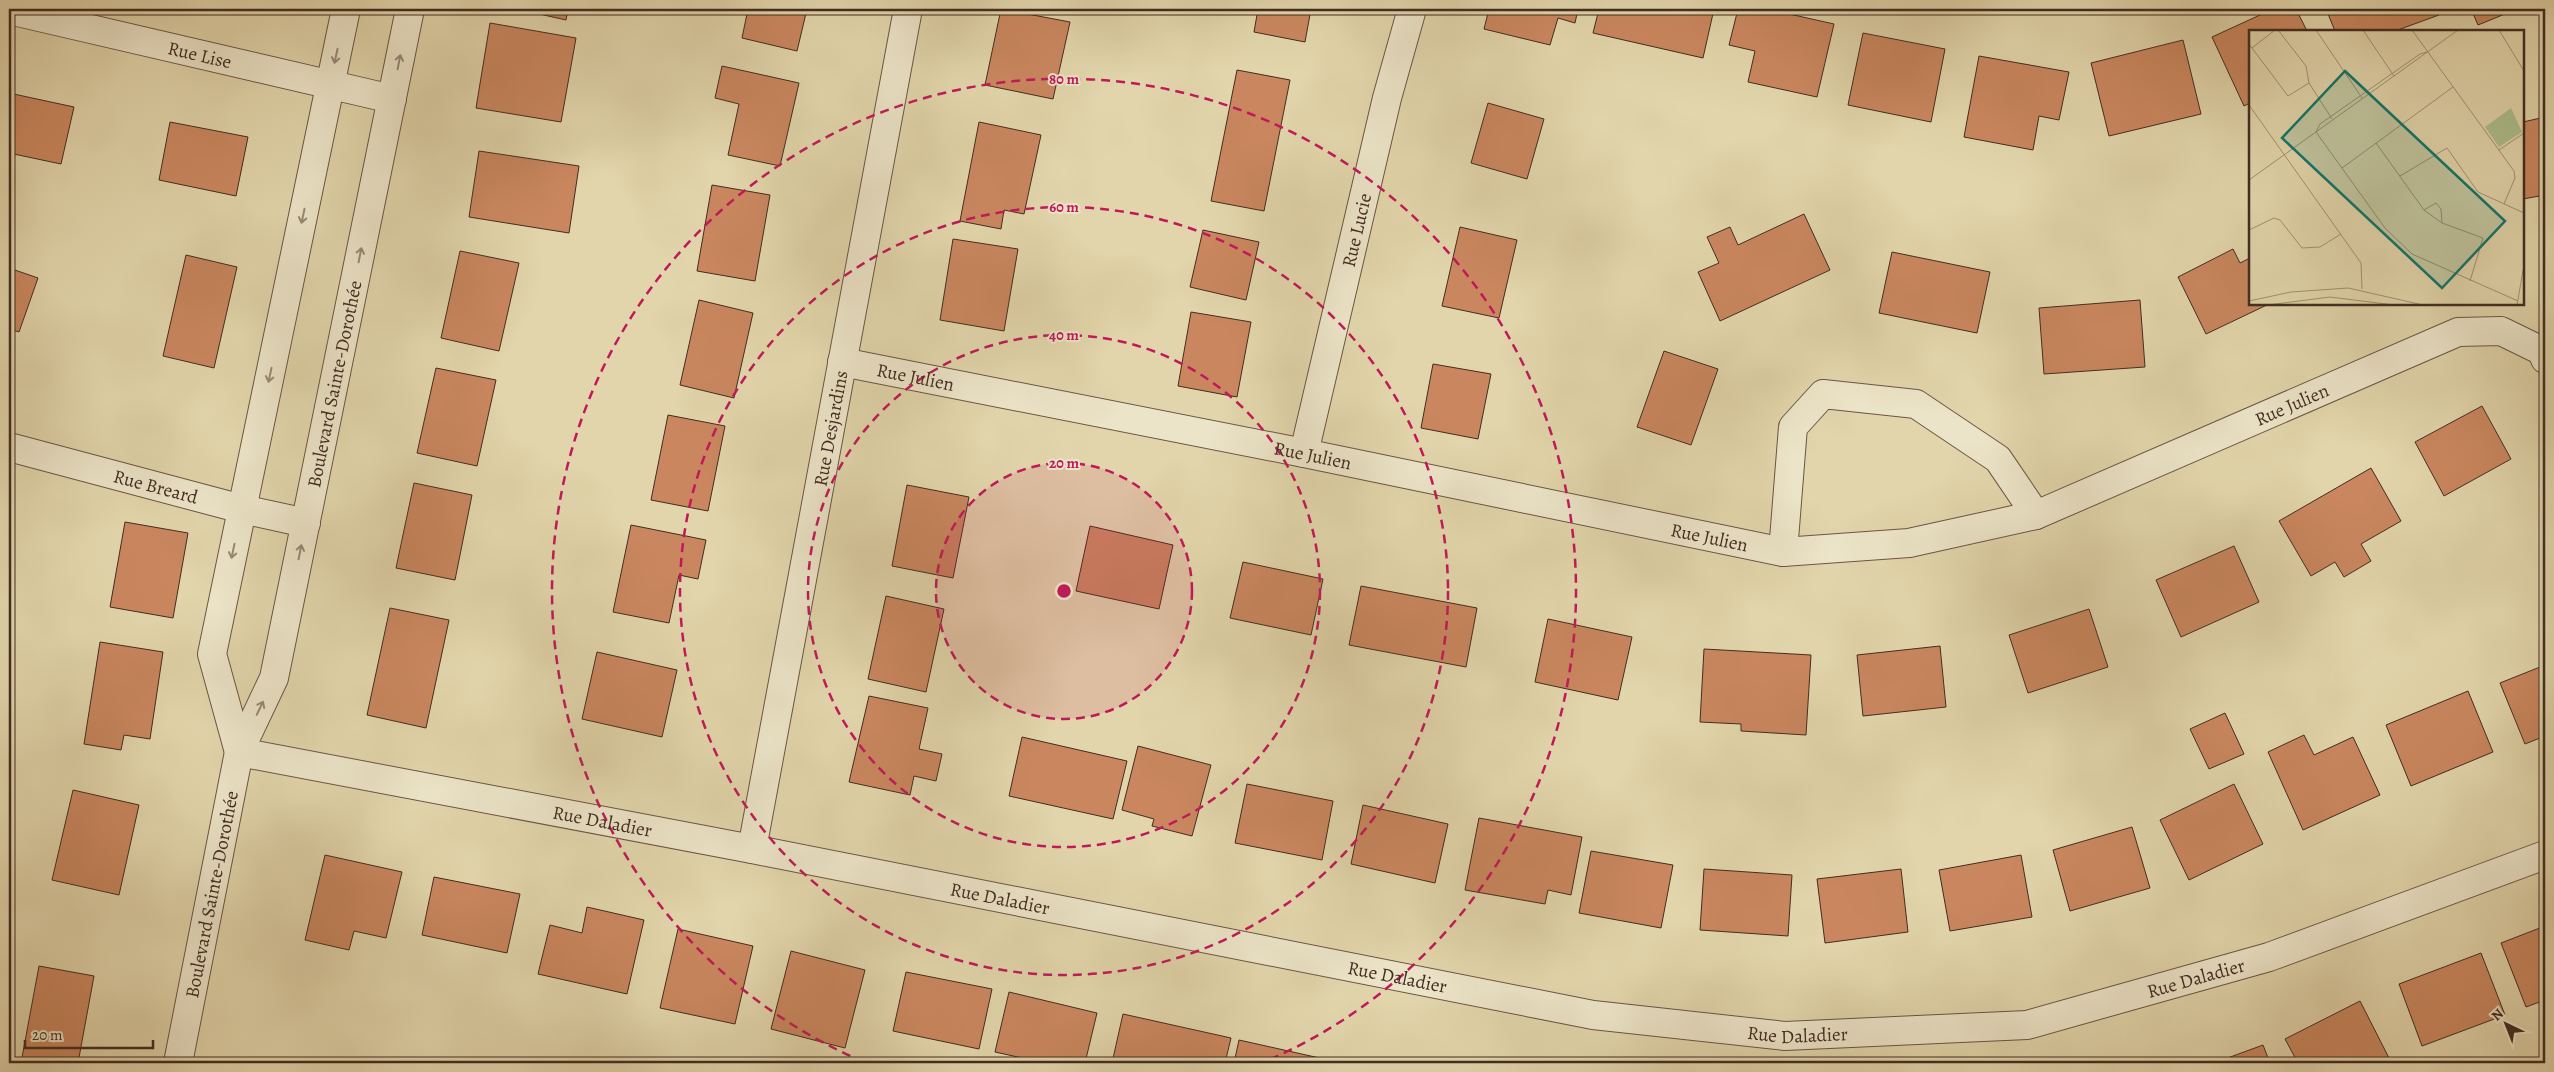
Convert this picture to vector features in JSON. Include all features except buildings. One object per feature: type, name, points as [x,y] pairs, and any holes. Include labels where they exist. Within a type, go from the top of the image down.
[{"type":"street","name":"Boulevard Sainte-Dorothée","points":[[238,752],[212,654],[346,9]]},
{"type":"street","name":"Boulevard Sainte-Dorothée","points":[[178,1063],[238,752],[274,678],[410,9]]},
{"type":"street","name":"Rue Desjardins","points":[[752,849],[908,9]]},
{"type":"street","name":"Rue Lucie","points":[[1304,453],[1387,98],[1412,9]]},
{"type":"street","name":"Rue Lise","points":[[9,10],[392,99]]},
{"type":"street","name":"Rue Julien","points":[[842,362],[1304,453],[1784,552],[1909,543],[2036,515],[2458,332],[2502,332],[2542,351],[2545,359]]},
{"type":"street","points":[[1784,552],[1792,427],[1823,394],[1916,404],[1998,459],[2036,515]]},
{"type":"street","name":"Rue Breard","points":[[9,447],[242,509],[306,523]]},
{"type":"street","name":"Rue Daladier","points":[[238,752],[752,849],[1594,1015],[1785,1036],[2027,1025],[2269,957],[2545,854]]}]
